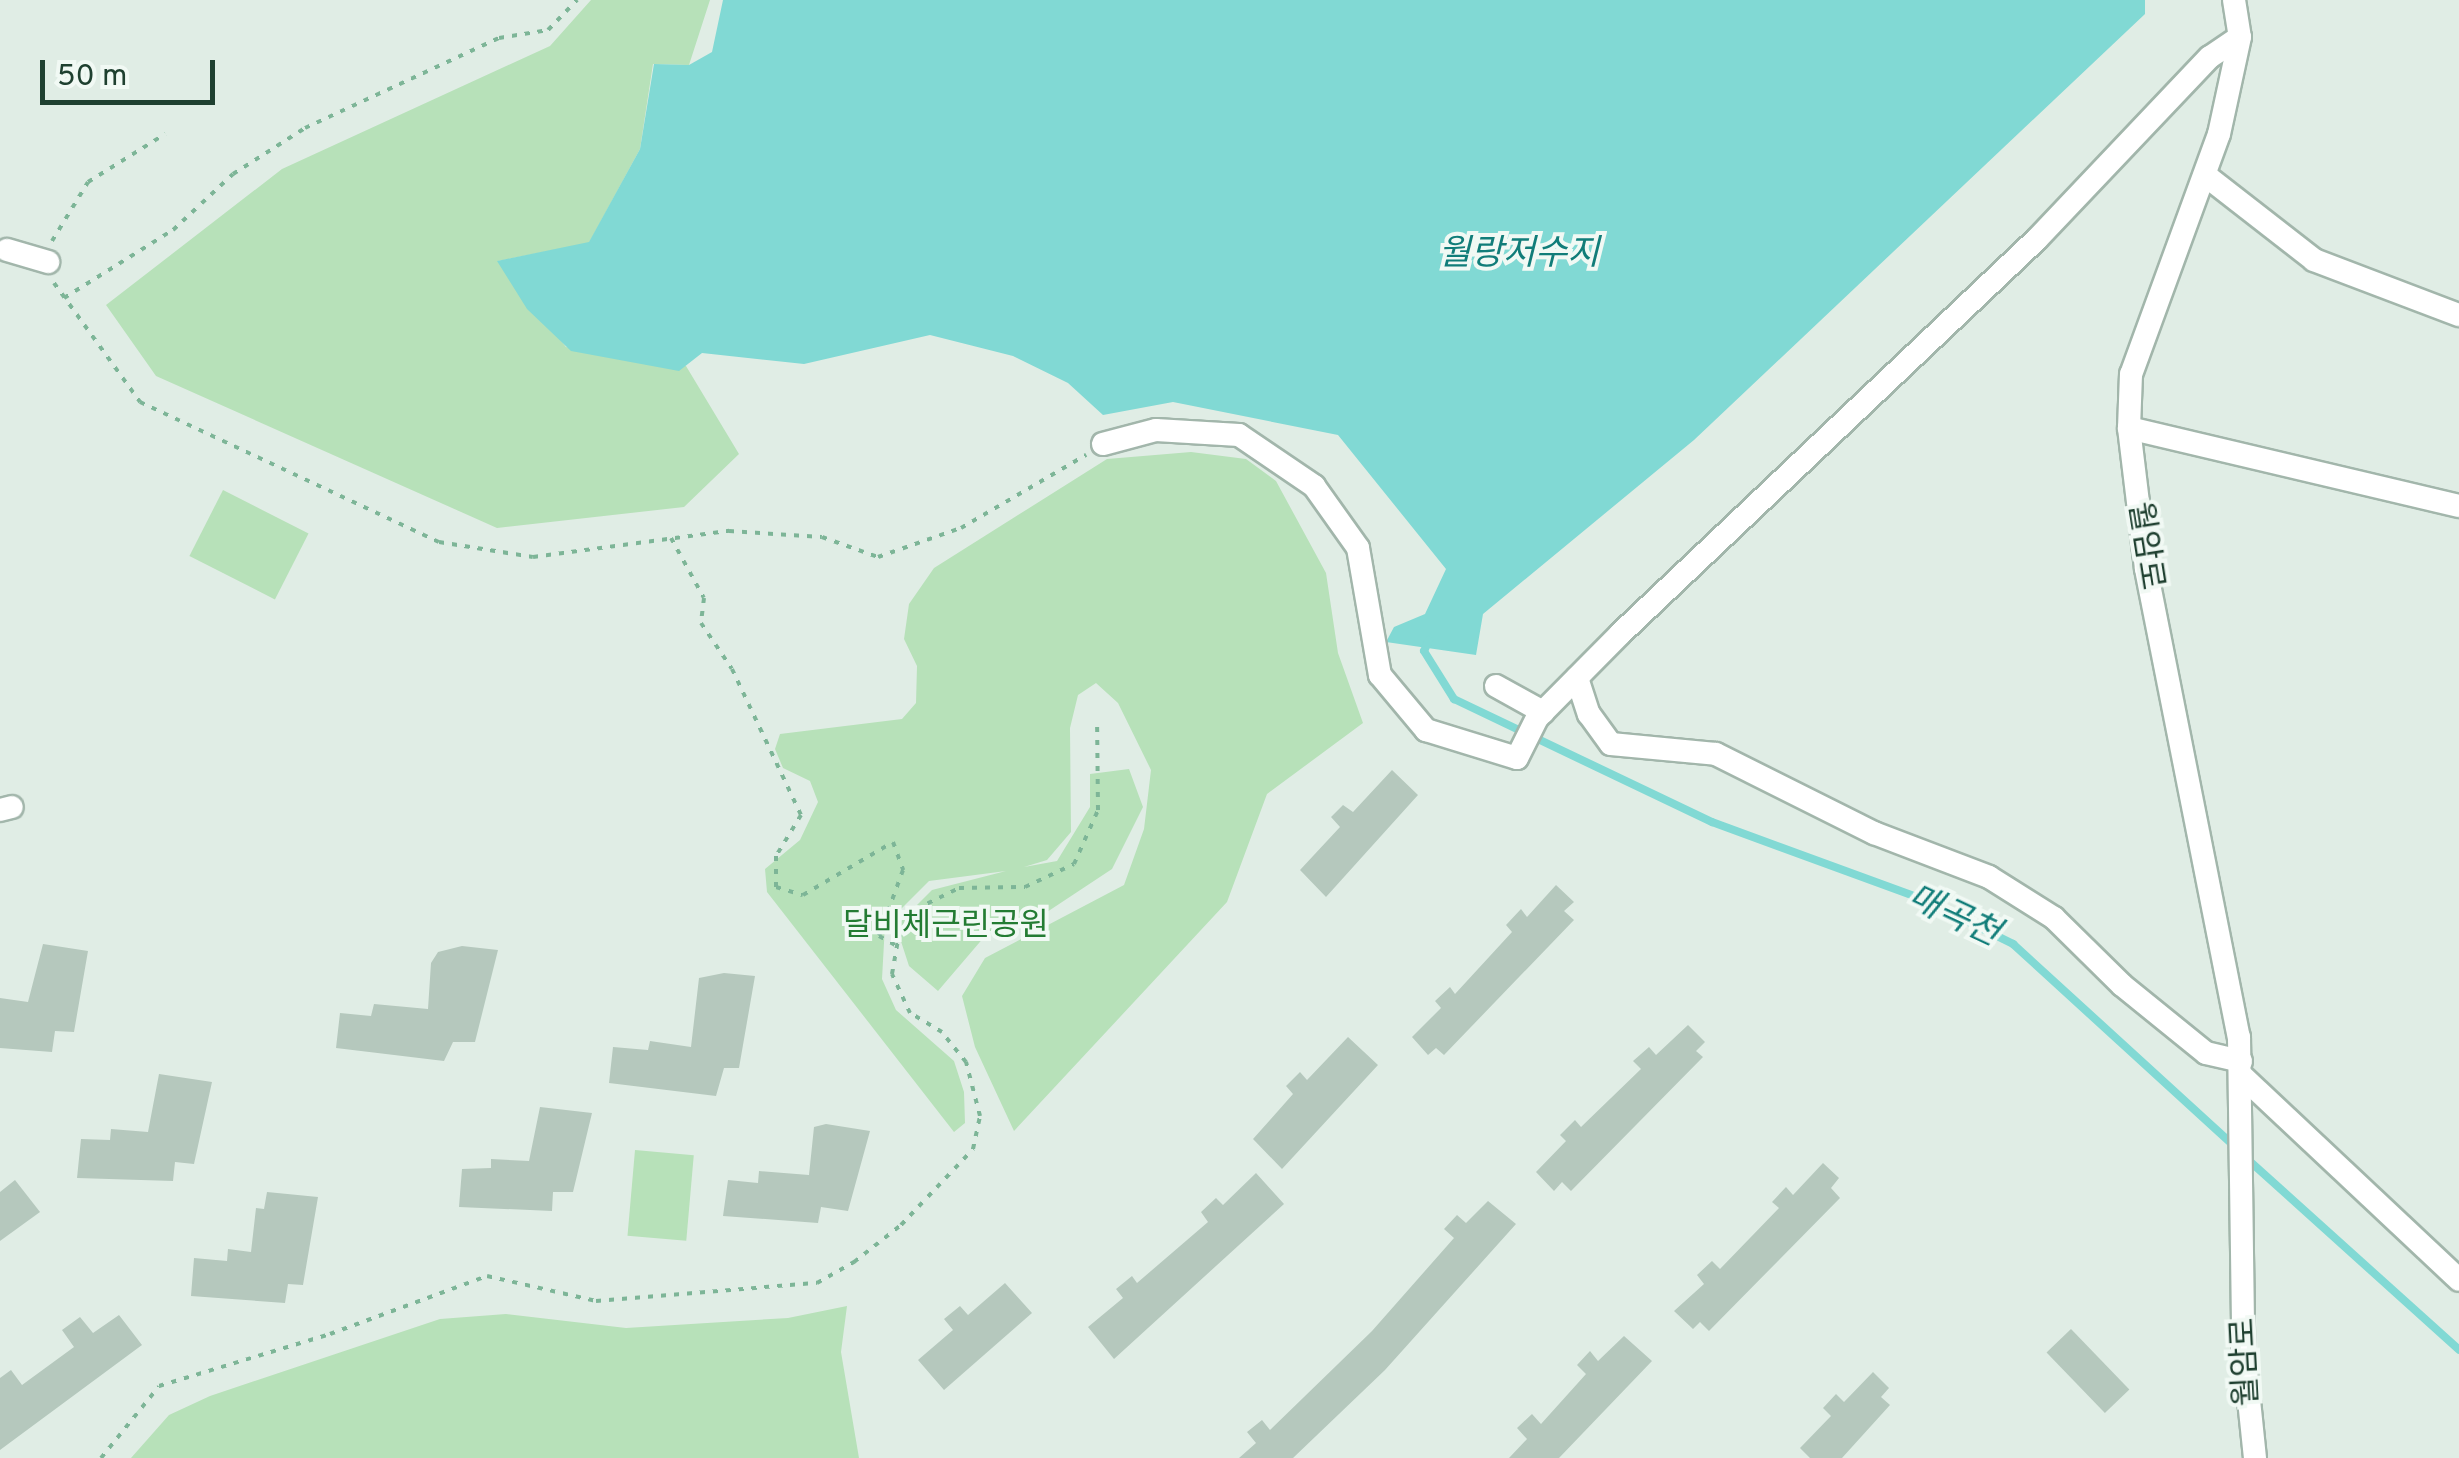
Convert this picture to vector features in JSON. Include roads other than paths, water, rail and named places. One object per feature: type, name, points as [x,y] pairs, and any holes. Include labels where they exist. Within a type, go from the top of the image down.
[{"type":"street","name":"월암로","points":[[2234,0],[2240,37],[2204,176],[2131,374],[2129,428],[2146,570],[2204,842],[2241,1068],[2246,1206],[2243,1342],[2255,1458]]},
{"type":"street","points":[[1103,444],[1156,430],[1239,435],[1314,486],[1358,548],[1380,675],[1426,730],[1517,758],[1539,718],[1577,678],[2038,239],[2210,57],[2240,37]]},
{"type":"street","points":[[2204,176],[2314,260],[2459,315]]},
{"type":"street","points":[[2,253],[48,262]]},
{"type":"street","points":[[2129,428],[2459,506]]},
{"type":"street","points":[[1577,678],[1589,714],[1611,744],[1716,754],[1874,833],[1989,877],[2054,918],[2122,985],[2206,1053],[2241,1068],[2459,1280]]},
{"type":"street","points":[[1496,686],[1539,718]]},
{"type":"water","name":"월랑저수지","points":[[723,0],[2145,0],[2145,14],[1694,440],[1483,614],[1476,655],[1386,642],[1394,627],[1425,614],[1446,569],[1338,435],[1173,402],[1103,415],[1068,383],[1013,356],[930,335],[804,364],[702,353],[679,371],[571,351],[527,309],[497,261],[589,242],[640,149],[654,64],[689,65],[712,52]]},
{"type":"waterway","name":"매곡천","points":[[1429,640],[1424,651],[1454,699],[1712,822],[1922,899],[2013,944],[2235,1147]]},
{"type":"waterway","name":"매곡천","points":[[2245,1157],[2459,1350]]},
{"type":"park label","name":"달비체근린공원","points":[[946,927]]}]
